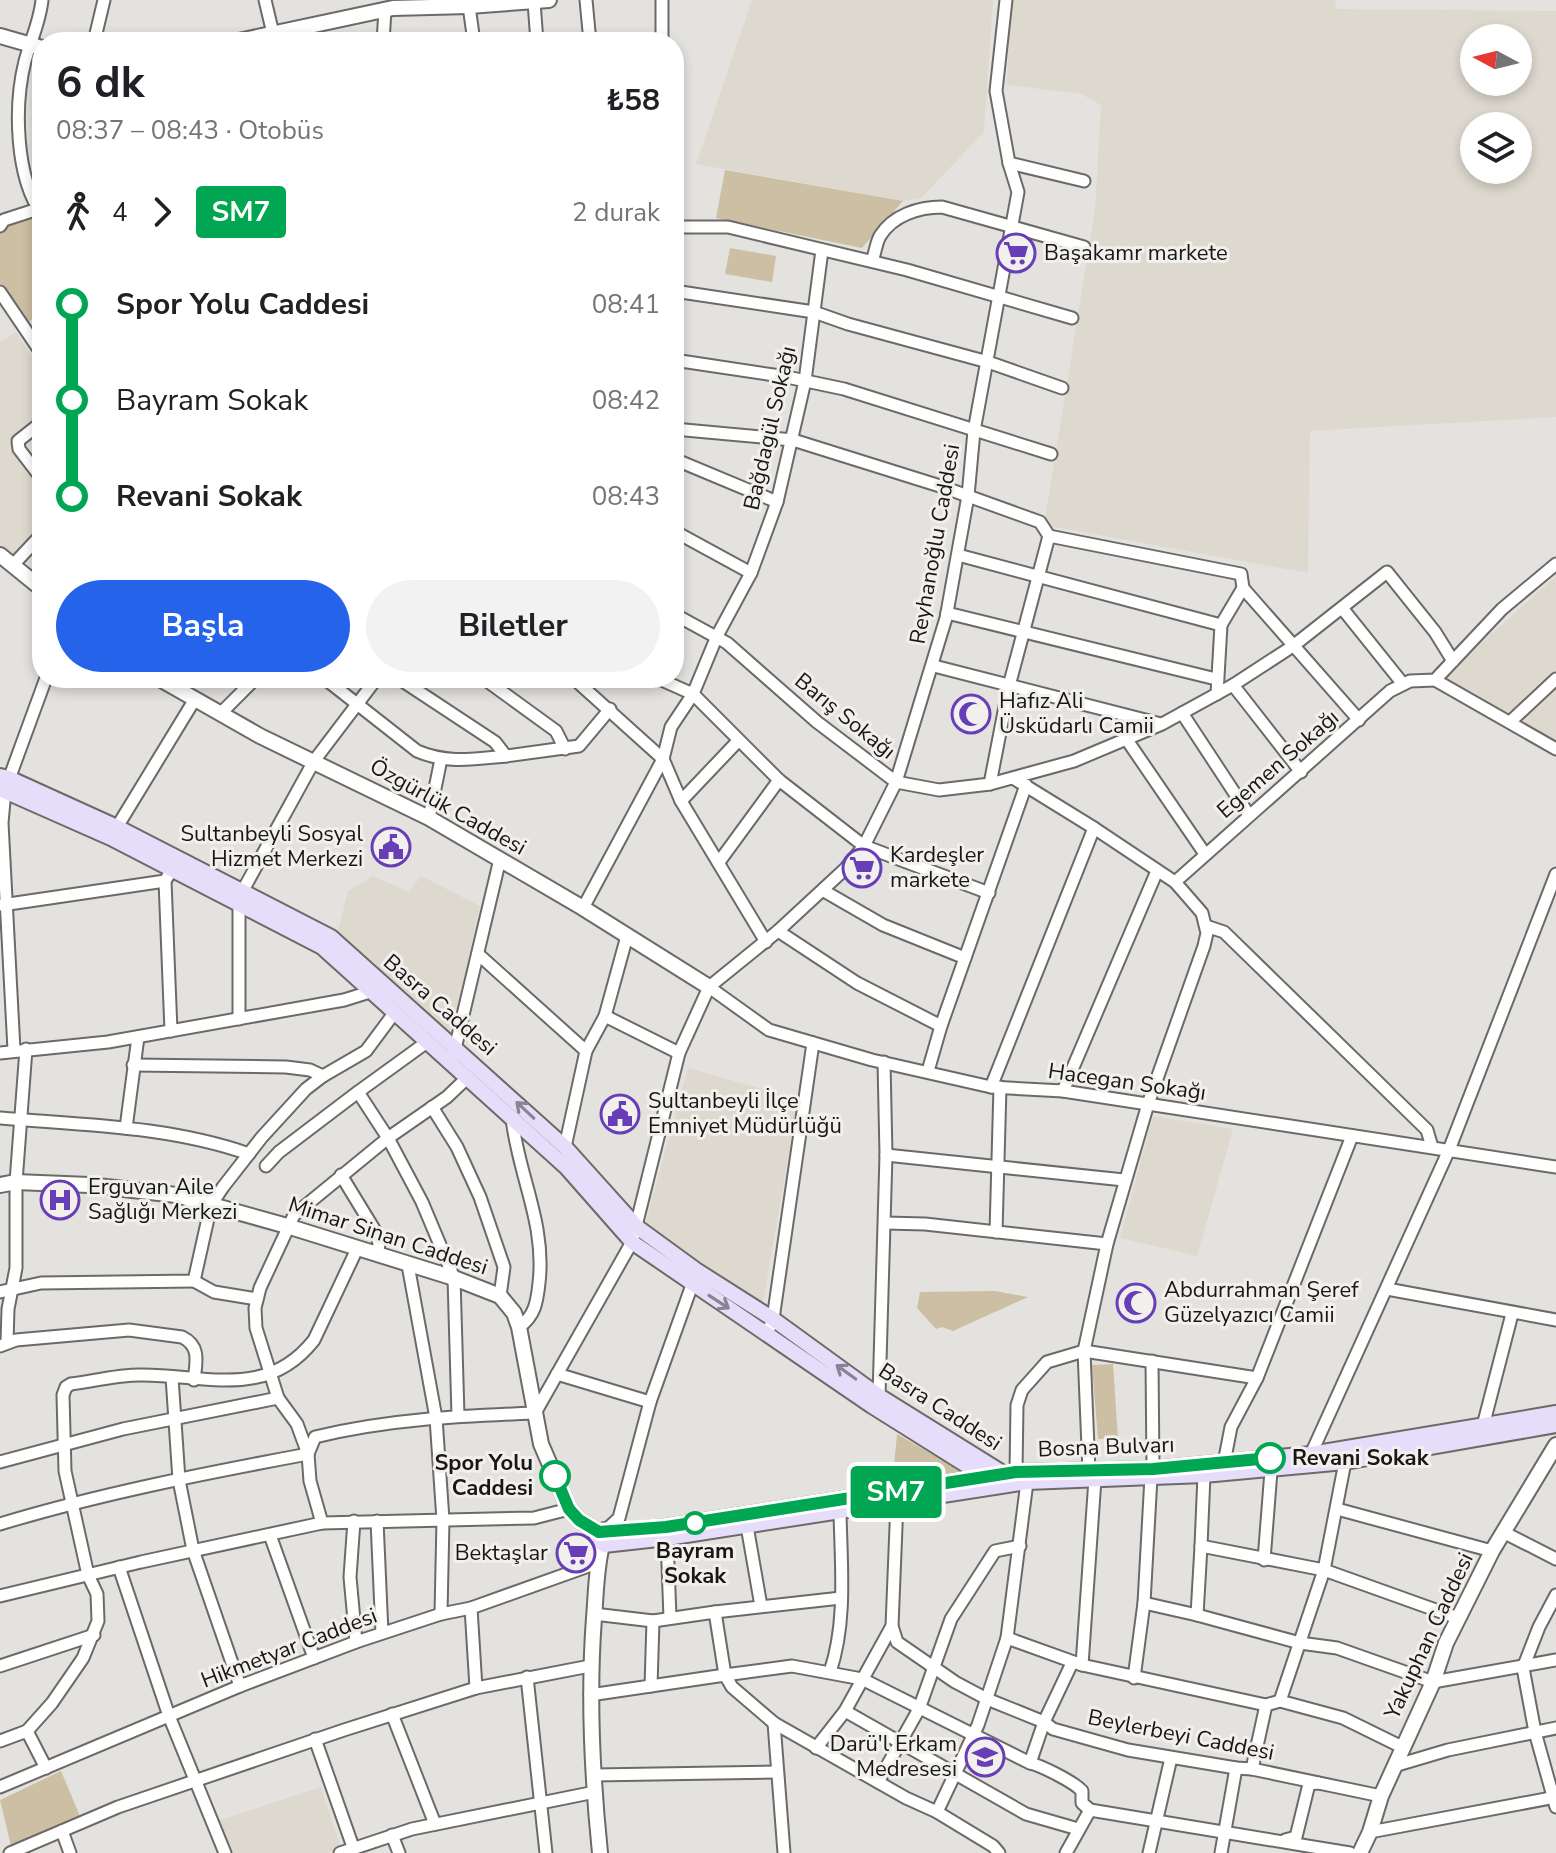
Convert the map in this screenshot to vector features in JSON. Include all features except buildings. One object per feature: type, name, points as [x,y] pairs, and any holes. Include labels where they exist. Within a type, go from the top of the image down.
[{"type":"main road","name":"Basra Caddesi","points":[[3,783],[117,827],[172,870]]},
{"type":"main road","name":"Basra Caddesi","points":[[3,783],[172,870],[331,937],[452,1055],[565,1147],[634,1234],[773,1319],[876,1401]]},
{"type":"main road","name":"Basra Caddesi","points":[[240,898],[322,947],[427,1042],[452,1055],[468,1077],[692,1285],[876,1401],[1008,1479]]},
{"type":"main road","name":"Bosna Bulvarı","points":[[1152,1473],[1311,1454],[1556,1413]]},
{"type":"main road","name":"Bosna Bulvarı","points":[[606,1536],[1008,1479],[1271,1471],[1345,1462],[1556,1425]]},
{"type":"main road","name":"Bosna Bulvarı","points":[[606,1536],[667,1538],[840,1512],[1008,1479]]},
{"type":"street","points":[[38,32],[42,0]]},
{"type":"street","points":[[96,32],[104,0]]},
{"type":"street","points":[[265,0],[273,32]]},
{"type":"street","points":[[297,32],[395,6],[469,6],[549,0]]},
{"type":"street","points":[[586,0],[589,32]]},
{"type":"street","points":[[662,0],[662,32]]},
{"type":"street","name":"Reyhanoğlu Caddesi","points":[[535,1413],[634,1234],[679,1053],[709,987],[824,891],[864,846],[896,782],[934,666],[947,613],[968,496],[974,431],[1018,192],[1009,163],[996,91],[1006,0]]},
{"type":"street","points":[[534,2],[536,32]]},
{"type":"street","points":[[386,32],[395,6]]},
{"type":"street","points":[[469,6],[473,32]]},
{"type":"street","points":[[0,36],[32,45]]},
{"type":"street","points":[[32,55],[21,80],[20,154],[32,195]]},
{"type":"street","points":[[1009,163],[1084,181]]},
{"type":"street","points":[[872,261],[880,236],[899,218],[922,207],[942,207],[1084,247]]},
{"type":"street","points":[[0,226],[4,220],[32,214]]},
{"type":"street","points":[[684,227],[728,227],[872,261],[1072,318]]},
{"type":"street","name":"Bağdagül Sokağı","points":[[583,908],[663,759],[671,727],[693,694],[717,636],[751,573],[777,502],[805,381],[822,250]]},
{"type":"street","points":[[0,292],[32,339]]},
{"type":"street","points":[[684,292],[814,312],[988,362],[1062,388]]},
{"type":"street","points":[[684,364],[844,389],[1051,454]]},
{"type":"street","points":[[684,428],[793,440],[1040,522],[1049,536],[1241,574],[1243,588],[1359,720]]},
{"type":"street","points":[[32,430],[18,441],[19,449],[32,466]]},
{"type":"street","points":[[684,463],[777,502]]},
{"type":"street","points":[[684,536],[751,573]]},
{"type":"street","points":[[990,784],[1009,686],[1049,536]]},
{"type":"street","points":[[12,566],[32,545]]},
{"type":"street","points":[[0,555],[32,581]]},
{"type":"street","points":[[958,555],[1221,625]]},
{"type":"street","points":[[1435,680],[1502,609],[1556,564]]},
{"type":"street","name":"Barış Sokağı","points":[[684,619],[717,636],[817,722],[896,782],[939,790],[990,784],[1074,761],[1162,724],[1233,685],[1293,646],[1387,572],[1435,632],[1453,661]]},
{"type":"street","points":[[1217,694],[1221,625],[1243,588]]},
{"type":"street","points":[[1342,608],[1403,684],[1435,680],[1554,746]]},
{"type":"street","points":[[947,613],[1216,679]]},
{"type":"street","points":[[934,666],[1162,724]]},
{"type":"street","points":[[1510,722],[1556,679]]},
{"type":"street","name":"Egemen Sokağı","points":[[1175,882],[1390,691],[1403,684]]},
{"type":"street","points":[[1233,685],[1301,772]]},
{"type":"street","points":[[42,688],[3,783],[4,905],[20,1050],[16,1268],[6,1291],[4,1344],[129,1330],[182,1337],[189,1340],[196,1350],[194,1380]]},
{"type":"street","name":"Özgürlük Caddesi","points":[[176,688],[260,736],[429,818],[583,908],[709,987]]},
{"type":"street","points":[[221,713],[246,688]]},
{"type":"street","points":[[336,688],[417,751],[441,759],[461,761],[565,749],[584,742],[610,709]]},
{"type":"street","points":[[239,1019],[240,898],[314,761],[370,688]]},
{"type":"street","points":[[413,688],[495,742],[506,756]]},
{"type":"street","points":[[497,688],[556,731],[565,749]]},
{"type":"street","points":[[585,688],[663,759],[681,801],[766,942]]},
{"type":"street","points":[[680,688],[693,694],[779,780],[864,846],[989,893]]},
{"type":"street","points":[[117,827],[195,699]]},
{"type":"street","points":[[1182,713],[1249,815]]},
{"type":"street","points":[[1127,740],[1205,854]]},
{"type":"street","points":[[681,801],[738,741]]},
{"type":"street","points":[[429,818],[441,759]]},
{"type":"street","points":[[1013,778],[1175,882],[1199,908],[1206,926],[1204,946],[1124,1180],[1084,1351],[1092,1475],[1077,1664],[1044,1722],[1030,1763]]},
{"type":"street","points":[[719,862],[779,780]]},
{"type":"street","points":[[928,1071],[1026,785]]},
{"type":"street","points":[[996,1232],[999,1167],[995,1087],[1094,828]]},
{"type":"street","points":[[452,1055],[500,859]]},
{"type":"street","points":[[4,905],[172,870],[171,1031]]},
{"type":"street","points":[[1063,1091],[1157,871]]},
{"type":"street","points":[[1311,1454],[1449,1150],[1556,874]]},
{"type":"street","points":[[824,891],[883,925],[965,958]]},
{"type":"street","points":[[1206,926],[1224,932],[1427,1130],[1432,1147]]},
{"type":"street","points":[[778,931],[857,983],[941,1026]]},
{"type":"street","points":[[565,1147],[586,1051],[605,1016],[627,936]]},
{"type":"street","points":[[478,954],[586,1051]]},
{"type":"street","name":"Hacegan Sokağı","points":[[709,987],[769,1030],[884,1062],[995,1087],[1063,1091],[1556,1167]]},
{"type":"street","points":[[0,1053],[108,1042],[344,1000],[373,991]]},
{"type":"street","points":[[194,1281],[211,1205],[249,1154],[306,1089],[366,1051],[395,1012]]},
{"type":"street","points":[[605,1016],[679,1053]]},
{"type":"street","points":[[126,1128],[138,1037]]},
{"type":"street","points":[[266,1166],[279,1152],[427,1042]]},
{"type":"street","points":[[767,1334],[773,1319],[813,1043]]},
{"type":"street","points":[[876,1401],[885,1223],[884,1062]]},
{"type":"street","points":[[133,1065],[286,1067],[310,1070],[323,1076]]},
{"type":"street","points":[[322,1523],[310,1481],[308,1454],[297,1424],[278,1398],[256,1328],[257,1299],[294,1215],[468,1077]]},
{"type":"street","points":[[358,1092],[388,1138],[422,1202],[454,1278],[458,1416]]},
{"type":"street","points":[[432,1107],[457,1147],[480,1197],[504,1267],[500,1296]]},
{"type":"street","points":[[0,1118],[126,1128],[215,1142],[249,1154]]},
{"type":"street","points":[[512,1118],[535,1215],[540,1257],[535,1307],[530,1318],[519,1327]]},
{"type":"street","points":[[1224,1463],[1231,1427],[1257,1378],[1352,1136]]},
{"type":"street","points":[[886,1155],[1124,1180]]},
{"type":"street","points":[[341,1175],[377,1234],[377,1255]]},
{"type":"street","name":"Mimar Sinan Caddesi","points":[[0,1185],[16,1182],[89,1185],[176,1195],[454,1278],[500,1296],[514,1313],[519,1327],[541,1444],[569,1509],[579,1520],[606,1536]]},
{"type":"street","points":[[885,1223],[925,1224],[1107,1244]]},
{"type":"street","points":[[0,1741],[27,1731],[70,1680],[94,1635],[99,1608],[97,1594],[88,1575],[65,1471],[63,1395],[68,1385],[130,1375],[214,1382],[270,1375],[292,1364],[314,1340],[357,1249]]},
{"type":"street","points":[[408,1265],[436,1418],[443,1520],[441,1614]]},
{"type":"street","points":[[6,1291],[41,1283],[194,1281],[214,1292],[257,1299]]},
{"type":"street","points":[[600,1853],[590,1695],[597,1563],[606,1536],[619,1518],[650,1402],[692,1285]]},
{"type":"street","points":[[1387,1289],[1556,1320]]},
{"type":"street","points":[[1483,1426],[1512,1314]]},
{"type":"street","points":[[937,1812],[973,1735],[1007,1638],[1020,1546],[1008,1479],[1017,1405],[1022,1390],[1047,1362],[1084,1351],[1257,1378]]},
{"type":"street","points":[[1134,1678],[1144,1603],[1152,1473],[1152,1361]]},
{"type":"street","points":[[557,1374],[650,1402]]},
{"type":"street","points":[[172,1377],[179,1480],[193,1550],[240,1686]]},
{"type":"street","points":[[0,1462],[173,1418],[278,1398]]},
{"type":"street","points":[[308,1454],[315,1437],[365,1425],[458,1416],[535,1413]]},
{"type":"street","name":"Yakuphan Caddesi","points":[[1360,1853],[1381,1796],[1433,1682],[1458,1618],[1492,1551],[1556,1445]]},
{"type":"street","points":[[0,1524],[72,1504],[308,1454]]},
{"type":"street","points":[[1280,1701],[1324,1570],[1345,1462]]},
{"type":"street","points":[[1264,1560],[1271,1471]]},
{"type":"street","points":[[1197,1615],[1204,1475]]},
{"type":"street","points":[[816,1748],[845,1711],[892,1626],[897,1502]]},
{"type":"street","points":[[0,1596],[322,1523],[534,1518],[569,1509]]},
{"type":"street","points":[[1337,1509],[1492,1551]]},
{"type":"street","points":[[830,1672],[836,1653],[841,1598],[840,1512]]},
{"type":"street","points":[[354,1521],[350,1577],[356,1642]]},
{"type":"street","points":[[377,1521],[382,1633]]},
{"type":"street","points":[[747,1526],[761,1606]]},
{"type":"street","points":[[1503,1532],[1556,1559]]},
{"type":"street","points":[[270,1535],[314,1658]]},
{"type":"street","points":[[667,1538],[670,1618]]},
{"type":"street","points":[[878,1782],[919,1709],[951,1619],[995,1551],[1020,1546]]},
{"type":"street","points":[[1201,1546],[1324,1570],[1458,1618]]},
{"type":"street","name":"Hikmetyar Caddesi","points":[[0,1787],[240,1686],[356,1642],[441,1614],[471,1608],[597,1563]]},
{"type":"street","points":[[119,1567],[169,1716],[222,1852]]},
{"type":"street","points":[[1370,1832],[1555,1801],[1535,1732],[1523,1668],[1556,1595]]},
{"type":"street","points":[[594,1614],[653,1621],[841,1598]]},
{"type":"street","points":[[1144,1603],[1300,1643],[1337,1648],[1433,1682],[1556,1660]]},
{"type":"street","points":[[471,1608],[476,1688]]},
{"type":"street","points":[[715,1612],[725,1675],[732,1687],[774,1723],[937,1812],[993,1846],[999,1853]]},
{"type":"street","points":[[651,1686],[653,1621]]},
{"type":"street","name":"Beylerbeyi Caddesi","points":[[892,1626],[897,1642],[935,1669],[987,1699],[1044,1722],[1053,1729],[1128,1750],[1252,1769],[1381,1796]]},
{"type":"street","points":[[0,1666],[94,1635]]},
{"type":"street","points":[[1007,1638],[1077,1664],[1134,1678],[1266,1705],[1280,1701],[1343,1718],[1402,1747]]},
{"type":"street","points":[[10,1853],[118,1807],[392,1714],[476,1688],[590,1666]]},
{"type":"street","points":[[590,1695],[792,1666],[830,1672],[862,1679],[1030,1763],[1044,1766],[1063,1780],[1077,1785],[1082,1791],[1082,1803],[1090,1810],[1350,1853]]},
{"type":"street","points":[[527,1677],[546,1853]]},
{"type":"street","points":[[1252,1769],[1266,1705]]},
{"type":"street","points":[[845,1711],[1026,1814],[1078,1829]]},
{"type":"street","points":[[392,1714],[435,1824]]},
{"type":"street","points":[[774,1723],[784,1853]]},
{"type":"street","points":[[1394,1766],[1448,1750],[1556,1728]]},
{"type":"street","points":[[27,1731],[46,1768]]},
{"type":"street","points":[[315,1739],[353,1847]]},
{"type":"street","points":[[1149,1853],[1171,1758]]},
{"type":"street","points":[[1221,1853],[1236,1768]]},
{"type":"street","points":[[594,1775],[777,1772]]},
{"type":"street","points":[[1277,1842],[1296,1837],[1309,1784],[1318,1783]]},
{"type":"street","points":[[340,1853],[435,1824],[595,1792]]},
{"type":"street","points":[[1066,1853],[1090,1810]]},
{"type":"street","points":[[62,1831],[70,1853]]},
{"type":"street","points":[[392,1835],[399,1853]]},
{"type":"shaded area","points":[[752,0],[993,0],[984,132],[921,198],[903,201],[696,164]]},
{"type":"shaded area","points":[[1010,0],[1335,0],[1336,9],[1556,11],[1556,417],[1310,431],[1308,573],[1044,525],[1095,210],[1101,105],[1081,94],[1007,85]]},
{"type":"shaded area","points":[[725,170],[903,201],[862,248],[716,218]]},
{"type":"shaded area","points":[[32,219],[32,319],[26,323],[0,283],[0,233],[7,224]]},
{"type":"shaded area","points":[[730,248],[776,256],[772,282],[725,274]]},
{"type":"shaded area","points":[[16,332],[32,357],[32,422],[13,436],[12,448],[32,477],[32,533],[12,555],[0,544],[0,342]]},
{"type":"shaded area","points":[[1556,576],[1556,744],[1442,678]]},
{"type":"shaded area","points":[[373,876],[409,892],[421,876],[480,906],[451,1035],[338,932],[348,891]]},
{"type":"shaded area","points":[[688,1068],[798,1099],[762,1309],[644,1228]]},
{"type":"shaded area","points":[[1153,1116],[1233,1129],[1197,1256],[1120,1238]]},
{"type":"shaded area","points":[[995,1291],[1028,1297],[953,1331],[942,1327],[936,1329],[917,1308],[920,1292]]},
{"type":"shaded area","points":[[1113,1364],[1118,1438],[1098,1439],[1092,1365]]},
{"type":"shaded area","points":[[897,1434],[967,1474],[892,1487]]},
{"type":"shaded area","points":[[61,1771],[80,1816],[11,1846],[0,1800]]},
{"type":"shaded area","points":[[321,1787],[341,1848],[326,1853],[233,1853],[220,1820]]},
{"type":"bus line","name":"SM7","points":[[555,1476],[569,1509],[579,1520],[599,1532],[610,1532],[666,1527],[1016,1472],[1153,1469],[1270,1458]]},
{"type":"place","name":"Başakamr markete","points":[[1016,253]]},
{"type":"place","name":"Hafız Ali Üsküdarlı Camii","points":[[971,714]]},
{"type":"place","name":"Sultanbeyli Sosyal Hizmet Merkezi","points":[[391,847]]},
{"type":"place","name":"Kardeşler markete","points":[[862,868]]},
{"type":"place","name":"Sultanbeyli İlçe Emniyet Müdürlüğü","points":[[620,1114]]},
{"type":"place","name":"Erguvan Aile Sağlığı Merkezi","points":[[60,1200]]},
{"type":"place","name":"Abdurrahman Şeref Güzelyazıcı Camii","points":[[1136,1303]]},
{"type":"place","name":"Revani Sokak","points":[[1270,1458]]},
{"type":"place","name":"Spor Yolu Caddesi","points":[[555,1476]]},
{"type":"place","name":"Bayram Sokak","points":[[695,1523]]},
{"type":"place","name":"Bektaşlar","points":[[576,1553]]},
{"type":"place","name":"Darü'l Erkam Medresesi","points":[[985,1757]]}]
